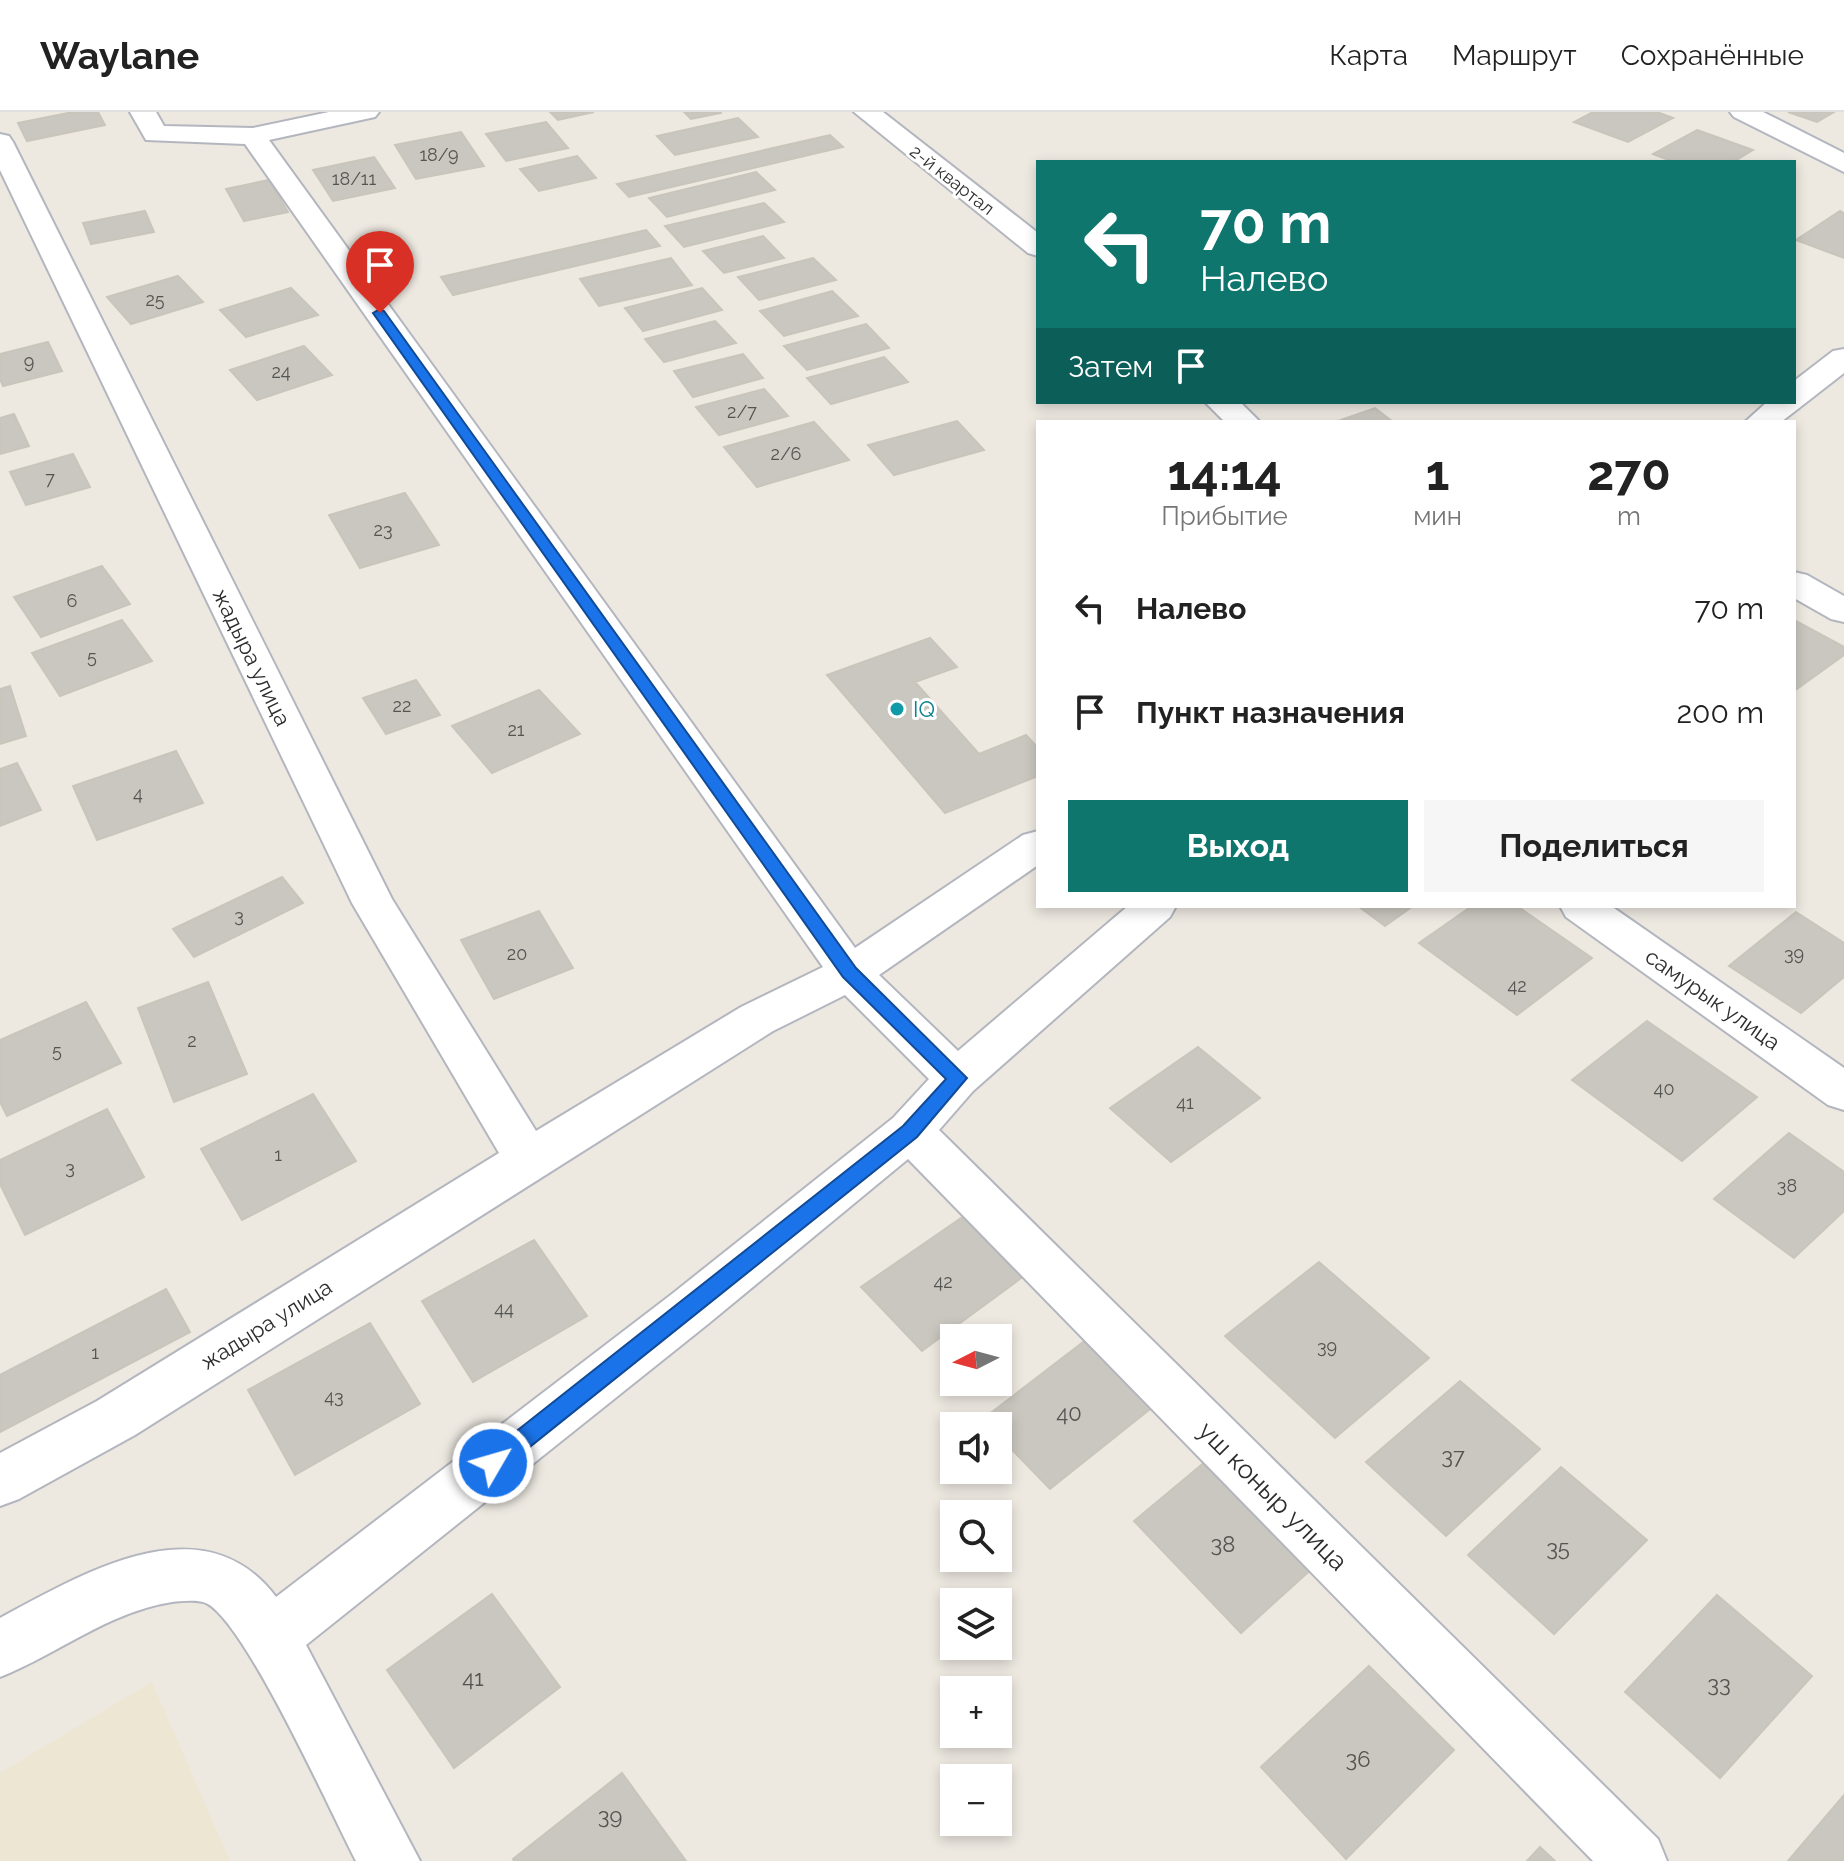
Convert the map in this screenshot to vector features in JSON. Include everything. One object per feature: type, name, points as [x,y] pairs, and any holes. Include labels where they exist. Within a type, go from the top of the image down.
[{"type":"street","points":[[143,112],[155,134],[253,136],[366,112]]},
{"type":"street","name":"2-й квартал","points":[[867,112],[1036,245]]},
{"type":"street","points":[[1743,112],[1844,164]]},
{"type":"street","points":[[253,136],[850,973],[957,1078]]},
{"type":"street","name":"жадыра улица","points":[[0,142],[373,903],[528,1159]]},
{"type":"street","points":[[1796,394],[1844,358]]},
{"type":"street","points":[[1223,404],[1242,420]]},
{"type":"street","points":[[1764,420],[1784,404]]},
{"type":"street","points":[[1796,584],[1844,611]]},
{"type":"street","name":"жадыра улица","points":[[0,1481],[116,1418],[757,1019],[850,973],[1036,846]]},
{"type":"street","points":[[271,1637],[690,1309],[910,1131],[957,1078],[1153,908]]},
{"type":"street","name":"самурык улица","points":[[1584,908],[1844,1092]]},
{"type":"street","name":"уш коныр улица","points":[[910,1131],[1636,1861]]},
{"type":"street","points":[[0,1649],[139,1581],[206,1575],[229,1586],[271,1637],[382,1848]]},
{"type":"shaded area","points":[[152,1682],[230,1861],[0,1861],[0,1773]]},
{"type":"building","points":[[73,112],[98,112],[105,125],[27,141],[18,123]]},
{"type":"building","points":[[550,112],[594,112],[558,120]]},
{"type":"building","points":[[684,112],[721,112],[721,113],[691,119]]},
{"type":"building","points":[[1593,112],[1657,112],[1673,118],[1628,142],[1574,122]]},
{"type":"building","points":[[1788,112],[1834,112],[1817,122]]},
{"type":"building","points":[[738,118],[758,137],[675,155],[657,136]]},
{"type":"building","points":[[546,122],[568,148],[506,161],[486,134]]},
{"type":"building","points":[[1697,130],[1753,150],[1736,160],[1669,160],[1653,154]]},
{"type":"building","points":[[461,132],[484,166],[416,179],[395,145]]},
{"type":"building","points":[[830,135],[843,147],[629,197],[617,184]]},
{"type":"building","points":[[577,156],[596,178],[539,191],[520,169]]},
{"type":"building","points":[[374,157],[395,188],[333,201],[313,170]]},
{"type":"building","points":[[756,172],[775,190],[667,217],[649,198]]},
{"type":"building","points":[[269,180],[288,212],[244,221],[226,189]]},
{"type":"building","points":[[764,203],[784,222],[684,247],[665,226]]},
{"type":"building","points":[[145,211],[154,232],[91,244],[83,223]]},
{"type":"building","points":[[1840,211],[1844,213],[1844,258],[1796,240]]},
{"type":"building","points":[[646,230],[660,246],[453,295],[441,277]]},
{"type":"building","points":[[763,236],[784,258],[724,273],[703,251]]},
{"type":"building","points":[[671,258],[692,285],[599,306],[580,279]]},
{"type":"building","points":[[813,258],[836,280],[759,300],[738,277]]},
{"type":"building","points":[[178,276],[203,302],[131,324],[107,297]]},
{"type":"building","points":[[291,288],[318,315],[246,337],[220,310]]},
{"type":"building","points":[[702,288],[722,310],[643,331],[625,308]]},
{"type":"building","points":[[832,291],[858,316],[784,336],[760,311]]},
{"type":"building","points":[[715,321],[736,343],[664,362],[645,339]]},
{"type":"building","points":[[866,324],[889,348],[807,370],[784,346]]},
{"type":"building","points":[[48,342],[62,371],[3,386],[0,354]]},
{"type":"building","points":[[304,346],[332,375],[257,400],[230,370]]},
{"type":"building","points":[[743,354],[763,378],[693,397],[674,371]]},
{"type":"building","points":[[884,357],[908,382],[831,404],[807,378]]},
{"type":"building","points":[[764,389],[788,416],[719,435],[696,407]]},
{"type":"building","points":[[1375,408],[1390,420],[1341,420]]},
{"type":"building","points":[[14,414],[29,446],[0,454],[0,418]]},
{"type":"building","points":[[957,421],[984,450],[894,475],[868,445]]},
{"type":"building","points":[[814,422],[849,460],[757,487],[724,447]]},
{"type":"building","points":[[73,454],[90,487],[26,505],[10,472]]},
{"type":"building","points":[[405,493],[439,545],[360,568],[329,515]]},
{"type":"building","points":[[102,566],[130,604],[41,637],[14,597]]},
{"type":"building","points":[[122,620],[152,661],[60,696],[32,653]]},
{"type":"building","points":[[1796,621],[1844,647],[1844,655],[1796,690]]},
{"type":"building","name":"IQ","points":[[930,638],[957,667],[915,682],[979,754],[1026,735],[1036,746],[1036,777],[945,813],[827,675]]},
{"type":"building","points":[[416,680],[440,715],[386,734],[363,698]]},
{"type":"building","points":[[10,686],[26,736],[0,744],[0,689]]},
{"type":"building","points":[[539,690],[580,734],[492,773],[452,726]]},
{"type":"building","points":[[176,751],[203,803],[97,840],[73,786]]},
{"type":"building","points":[[17,763],[41,810],[0,826],[0,769]]},
{"type":"building","points":[[282,877],[303,903],[194,957],[173,929]]},
{"type":"building","points":[[1361,908],[1410,908],[1385,926]]},
{"type":"building","points":[[1469,908],[1520,908],[1592,958],[1517,1015],[1419,943]]},
{"type":"building","points":[[539,911],[573,968],[494,999],[461,940]]},
{"type":"building","points":[[1796,912],[1844,943],[1844,977],[1801,1013],[1729,966]]},
{"type":"building","points":[[208,982],[247,1074],[174,1102],[138,1008]]},
{"type":"building","points":[[86,1002],[121,1063],[7,1116],[0,1102],[0,1040]]},
{"type":"building","points":[[1647,1021],[1757,1097],[1682,1161],[1572,1080]]},
{"type":"building","points":[[1198,1047],[1260,1098],[1171,1162],[1110,1108]]},
{"type":"building","points":[[313,1094],[356,1161],[242,1220],[201,1149]]},
{"type":"building","points":[[107,1109],[144,1177],[25,1235],[0,1184],[0,1160]]},
{"type":"building","points":[[1789,1133],[1844,1172],[1844,1211],[1794,1258],[1714,1199]]},
{"type":"building","points":[[964,1216],[1024,1276],[959,1324],[940,1324],[940,1338],[922,1351],[861,1287]]},
{"type":"building","points":[[534,1240],[587,1316],[473,1382],[422,1301]]},
{"type":"building","points":[[1319,1262],[1429,1358],[1335,1438],[1225,1336]]},
{"type":"building","points":[[166,1289],[190,1332],[0,1432],[0,1375]]},
{"type":"building","points":[[370,1323],[420,1404],[295,1475],[248,1390]]},
{"type":"building","points":[[1087,1339],[1154,1406],[1050,1489],[1012,1450],[1012,1412],[992,1412]]},
{"type":"building","points":[[1460,1381],[1540,1449],[1446,1536],[1366,1462]]},
{"type":"building","points":[[1206,1461],[1315,1566],[1241,1633],[1134,1521]]},
{"type":"building","points":[[1561,1467],[1647,1540],[1554,1634],[1468,1555]]},
{"type":"building","points":[[492,1594],[560,1687],[454,1768],[387,1670]]},
{"type":"building","points":[[1717,1595],[1812,1676],[1720,1778],[1625,1692]]},
{"type":"building","points":[[1369,1666],[1454,1750],[1346,1859],[1261,1767]]},
{"type":"building","points":[[622,1773],[686,1861],[514,1861],[513,1859]]},
{"type":"building","points":[[1844,1795],[1844,1861],[1788,1861]]},
{"type":"building","points":[[1540,1847],[1555,1861],[1527,1861]]},
{"type":"place","name":"IQ","points":[[897,709]]},
{"type":"route","points":[[380,313],[850,973],[957,1078],[910,1131],[493,1463]]}]
